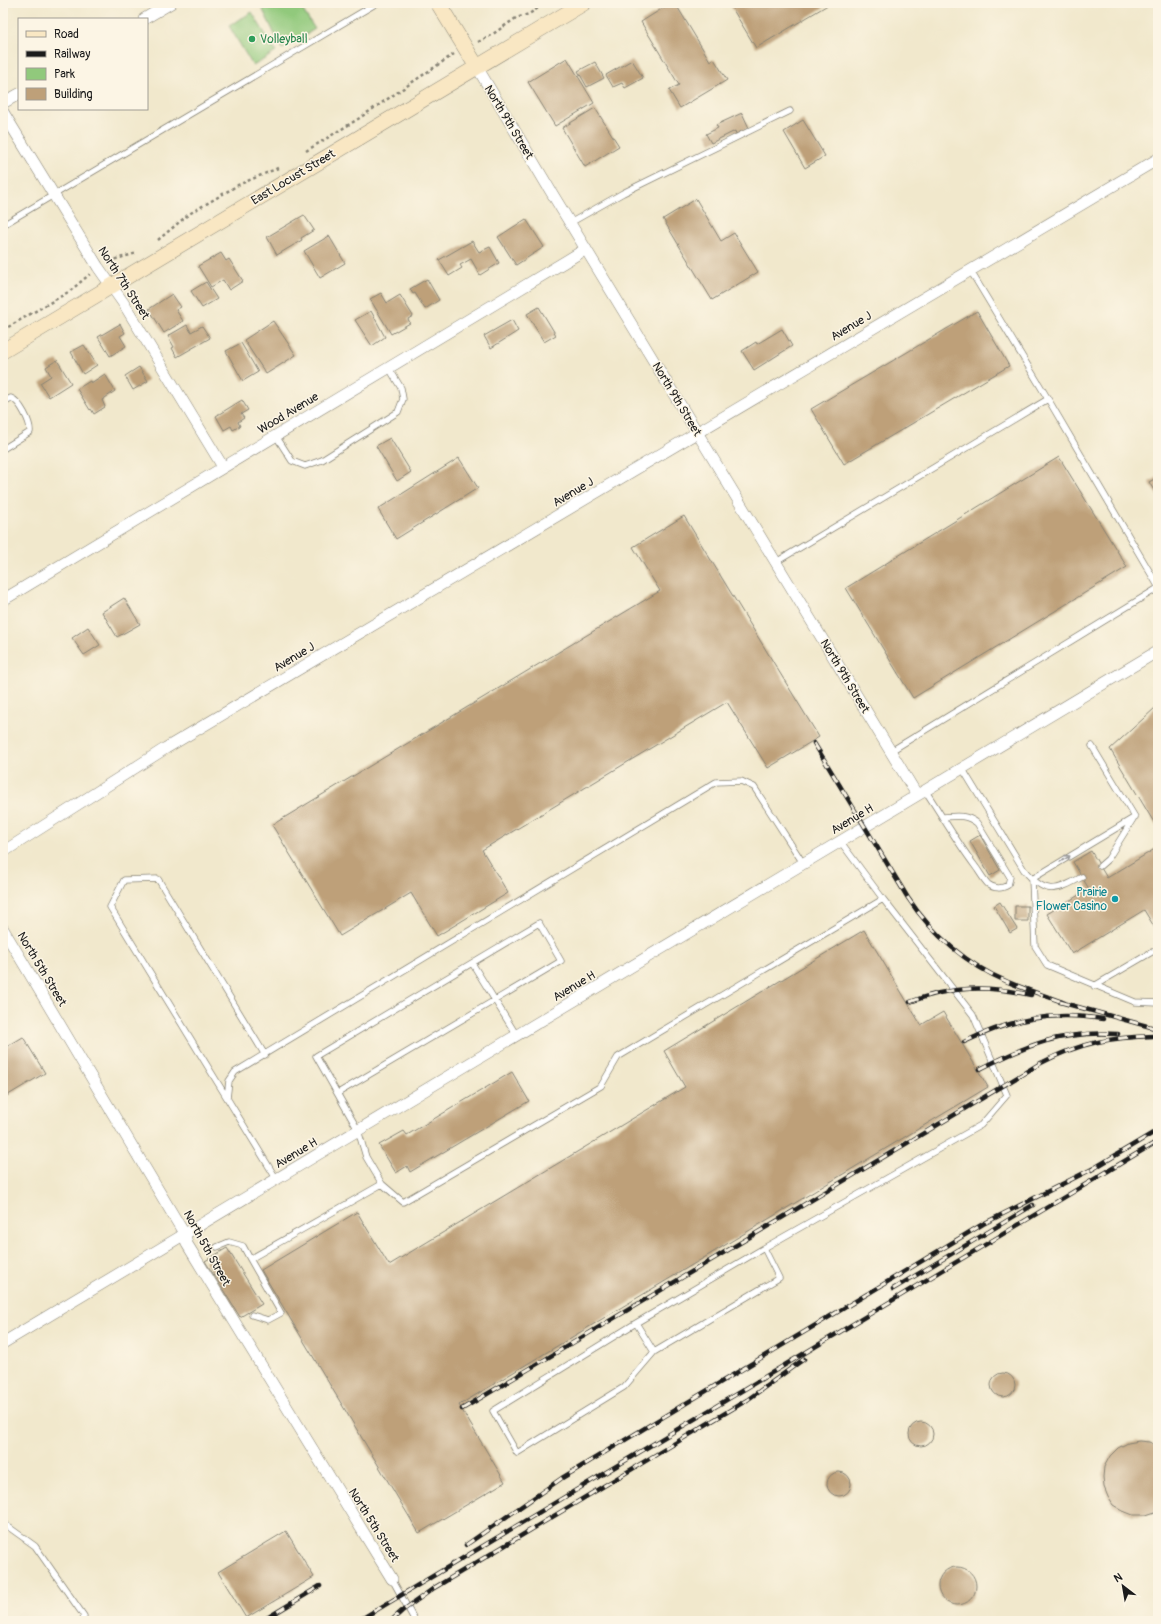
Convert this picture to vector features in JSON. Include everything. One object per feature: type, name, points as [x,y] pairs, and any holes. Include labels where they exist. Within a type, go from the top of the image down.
[{"type":"main road","name":"North 9th Street","points":[[438,3],[477,67]]},
{"type":"main road","name":"East Locust Street","points":[[3,352],[584,3]]},
{"type":"street","points":[[146,18],[171,3]]},
{"type":"street","name":"North 9th Street","points":[[477,67],[570,223],[891,751],[921,792]]},
{"type":"street","points":[[3,103],[18,95]]},
{"type":"street","name":"North 7th Street","points":[[3,112],[98,267],[124,304],[224,467]]},
{"type":"street","name":"Avenue J","points":[[3,852],[166,748],[1158,159]]},
{"type":"street","name":"Wood Avenue","points":[[3,600],[586,249]]},
{"type":"street","name":"Avenue H","points":[[3,1343],[517,1036],[1158,650]]},
{"type":"street","name":"North 5th Street","points":[[3,929],[185,1235],[187,1244],[392,1579]]},
{"type":"lane","points":[[3,225],[377,3]]},
{"type":"lane","points":[[570,223],[623,192],[790,111]]},
{"type":"lane","points":[[891,751],[1158,587],[1048,399],[970,270]]},
{"type":"lane","points":[[276,436],[292,461],[305,466],[322,460],[398,412],[403,399],[401,388],[389,368]]},
{"type":"lane","points":[[3,402],[11,398],[15,400],[26,417],[30,427],[30,432],[3,449]]},
{"type":"lane","points":[[776,562],[1048,399]]},
{"type":"lane","points":[[1092,746],[1135,817]]},
{"type":"lane","points":[[962,768],[1024,870],[1032,879],[1043,887],[1053,890],[1082,877]]},
{"type":"lane","points":[[227,1098],[229,1081],[235,1072],[716,782],[741,781],[754,787],[803,863]]},
{"type":"lane","points":[[921,792],[942,817],[988,884],[1002,888],[1008,884],[1010,877],[978,823],[971,817],[962,815],[942,817]]},
{"type":"lane","points":[[1032,879],[1135,817]]},
{"type":"lane","points":[[1100,866],[1108,858],[1135,817]]},
{"type":"lane","points":[[764,1248],[779,1278],[654,1352],[624,1387],[517,1453],[493,1411],[636,1323],[764,1248],[981,1125],[1007,1095],[973,1015],[840,841]]},
{"type":"lane","points":[[1032,879],[1035,946],[1047,965],[1135,1002],[1158,1002]]},
{"type":"lane","points":[[265,1055],[158,880],[124,880],[110,907],[277,1180]]},
{"type":"lane","points":[[338,1093],[561,961],[539,923],[316,1056],[358,1130],[366,1157],[382,1184],[403,1202],[602,1086],[618,1057],[883,899]]},
{"type":"lane","points":[[1094,986],[1152,952]]},
{"type":"lane","points":[[472,963],[517,1036]]},
{"type":"lane","points":[[250,1259],[382,1184]]},
{"type":"lane","points":[[217,1247],[229,1242],[243,1246],[281,1314],[268,1320],[252,1315]]},
{"type":"lane","points":[[636,1323],[654,1352]]},
{"type":"lane","points":[[3,1523],[35,1546],[84,1616],[80,1621]]},
{"type":"lane","points":[[392,1579],[415,1621]]},
{"type":"path","points":[[304,152],[465,48],[490,36],[516,18],[529,14],[546,3]]},
{"type":"path","points":[[156,241],[189,214],[238,186],[285,165]]},
{"type":"path","points":[[3,330],[70,291],[98,267],[112,260],[141,251]]},
{"type":"green space","points":[[298,3],[315,29],[282,49],[260,4]]},
{"type":"green space","name":"Volleyball","points":[[252,12],[276,52],[253,66],[229,26]]},
{"type":"building","points":[[671,3],[675,3],[710,61],[714,59],[727,80],[680,108],[669,90],[679,85],[641,22]]},
{"type":"building","points":[[729,3],[831,3],[756,48]]},
{"type":"building","points":[[567,58],[594,103],[555,126],[528,82]]},
{"type":"building","points":[[632,60],[643,78],[625,88],[622,83],[613,87],[606,75]]},
{"type":"building","points":[[595,62],[604,78],[587,87],[578,71]]},
{"type":"building","points":[[595,108],[619,146],[585,167],[562,128]]},
{"type":"building","points":[[742,113],[749,128],[736,134],[735,131],[711,143],[706,134],[718,128],[716,125]]},
{"type":"building","points":[[803,120],[825,156],[805,168],[784,132]]},
{"type":"building","points":[[696,199],[721,241],[734,233],[758,272],[712,300],[663,219]]},
{"type":"building","points":[[304,215],[314,230],[301,238],[302,240],[277,255],[267,237]]},
{"type":"building","points":[[526,219],[544,247],[516,265],[498,237]]},
{"type":"building","points":[[329,236],[345,263],[320,278],[304,251]]},
{"type":"building","points":[[472,241],[479,252],[490,247],[499,263],[480,275],[471,259],[460,265],[462,268],[449,276],[439,260]]},
{"type":"building","points":[[221,253],[226,261],[229,259],[243,281],[229,290],[223,280],[211,287],[198,266]]},
{"type":"building","points":[[427,279],[439,300],[425,309],[415,293],[413,294],[410,289]]},
{"type":"building","points":[[206,282],[217,299],[202,308],[191,291]]},
{"type":"building","points":[[381,293],[387,303],[400,295],[413,316],[408,319],[410,323],[391,334],[370,299]]},
{"type":"building","points":[[172,294],[181,307],[176,310],[183,321],[164,333],[149,309]]},
{"type":"building","points":[[539,307],[556,335],[544,342],[527,314]]},
{"type":"building","points":[[371,311],[385,337],[372,346],[355,320]]},
{"type":"building","points":[[977,311],[1009,366],[844,464],[811,409]]},
{"type":"building","points":[[512,320],[518,331],[491,348],[484,336]]},
{"type":"building","points":[[273,321],[296,355],[266,374],[244,340]]},
{"type":"building","points":[[120,324],[125,333],[120,336],[126,346],[110,356],[98,337]]},
{"type":"building","points":[[187,325],[191,332],[202,326],[210,338],[177,357],[168,336]]},
{"type":"building","points":[[782,329],[792,346],[754,370],[742,351]]},
{"type":"building","points":[[241,343],[258,372],[243,381],[226,351]]},
{"type":"building","points":[[84,345],[97,365],[83,374],[71,352]]},
{"type":"building","points":[[57,360],[71,383],[49,397],[40,383],[51,376],[46,367]]},
{"type":"building","points":[[139,367],[148,381],[133,390],[125,376]]},
{"type":"building","points":[[105,374],[115,391],[102,400],[105,407],[94,414],[77,389],[90,381],[91,383]]},
{"type":"building","points":[[242,400],[248,410],[241,414],[244,418],[238,422],[240,426],[233,430],[231,426],[224,430],[216,416]]},
{"type":"building","points":[[390,438],[411,472],[397,481],[376,446]]},
{"type":"building","points":[[1059,457],[1127,567],[913,698],[846,588]]},
{"type":"building","points":[[459,458],[478,488],[396,539],[378,509]]},
{"type":"building","points":[[1158,477],[1158,497],[1149,482]]},
{"type":"building","points":[[684,516],[819,737],[768,768],[727,702],[482,850],[508,893],[437,936],[411,893],[340,936],[272,825],[660,591],[633,547]]},
{"type":"building","points":[[124,598],[140,624],[117,637],[102,612]]},
{"type":"building","points":[[88,627],[100,645],[84,655],[72,638]]},
{"type":"building","points":[[1155,708],[1158,711],[1158,829],[1110,749]]},
{"type":"building","points":[[980,835],[1000,870],[990,876],[970,841]]},
{"type":"building","name":"Prairie Flower Casino","points":[[1158,847],[1158,933],[1144,910],[1072,954],[1047,914],[1089,889],[1073,862],[1091,851],[1107,878]]},
{"type":"building","points":[[1000,902],[1017,929],[1010,933],[994,906]]},
{"type":"building","points":[[1015,906],[1028,906],[1028,921],[1015,921]]},
{"type":"building","points":[[864,930],[921,1025],[943,1012],[988,1087],[459,1405],[505,1482],[419,1533],[261,1270],[357,1212],[389,1265],[685,1087],[664,1051]]},
{"type":"building","points":[[23,1037],[45,1073],[3,1098],[3,1049]]},
{"type":"building","points":[[512,1072],[529,1101],[410,1172],[407,1166],[396,1173],[379,1145],[404,1131],[407,1135]]},
{"type":"building","points":[[227,1248],[262,1304],[240,1317],[205,1261]]},
{"type":"building","points":[[1003,1373],[1008,1374],[1014,1380],[1014,1390],[1008,1396],[1003,1397],[998,1396],[992,1390],[991,1385],[992,1380],[998,1374]]},
{"type":"building","points":[[921,1422],[926,1423],[932,1429],[932,1439],[926,1445],[921,1446],[916,1445],[910,1439],[909,1434],[910,1429],[916,1423]]},
{"type":"building","points":[[1139,1441],[1149,1442],[1158,1446],[1158,1511],[1146,1515],[1133,1515],[1113,1505],[1104,1487],[1103,1477],[1104,1467],[1110,1456],[1118,1448],[1128,1443]]},
{"type":"building","points":[[839,1472],[844,1473],[850,1479],[850,1489],[844,1495],[839,1496],[834,1495],[828,1489],[827,1484],[828,1479],[834,1473]]},
{"type":"building","points":[[286,1531],[314,1577],[246,1618],[218,1572]]},
{"type":"building","points":[[953,1567],[961,1567],[971,1572],[975,1579],[975,1593],[971,1600],[961,1605],[953,1605],[943,1600],[941,1597],[938,1590],[938,1582],[943,1572],[946,1570]]},
{"type":"railway","points":[[814,743],[908,898],[939,936],[978,967],[993,975],[1015,985],[1065,1003]]},
{"type":"railway","points":[[910,1002],[940,993],[970,989],[999,990],[1031,995]]},
{"type":"railway","points":[[1060,1002],[1158,1029]]},
{"type":"railway","points":[[964,1042],[999,1028],[1032,1019],[1065,1016],[1103,1019]]},
{"type":"railway","points":[[980,1069],[1030,1046],[1046,1041],[1080,1034],[1118,1034]]},
{"type":"railway","points":[[462,1409],[1041,1063],[1069,1050],[1096,1042],[1154,1036]]},
{"type":"railway","points":[[1091,1170],[1158,1130]]},
{"type":"railway","points":[[358,1621],[1158,1141]]},
{"type":"railway","points":[[466,1545],[562,1478],[983,1224],[1096,1167]]},
{"type":"railway","points":[[893,1289],[1033,1205]]},
{"type":"railway","points":[[391,1621],[402,1611],[434,1588],[747,1400],[804,1359]]},
{"type":"railway","points":[[262,1621],[320,1586]]},
{"type":"place","name":"Volleyball","points":[[252,39]]},
{"type":"place","name":"Prairie Flower Casino","points":[[1115,899]]}]
